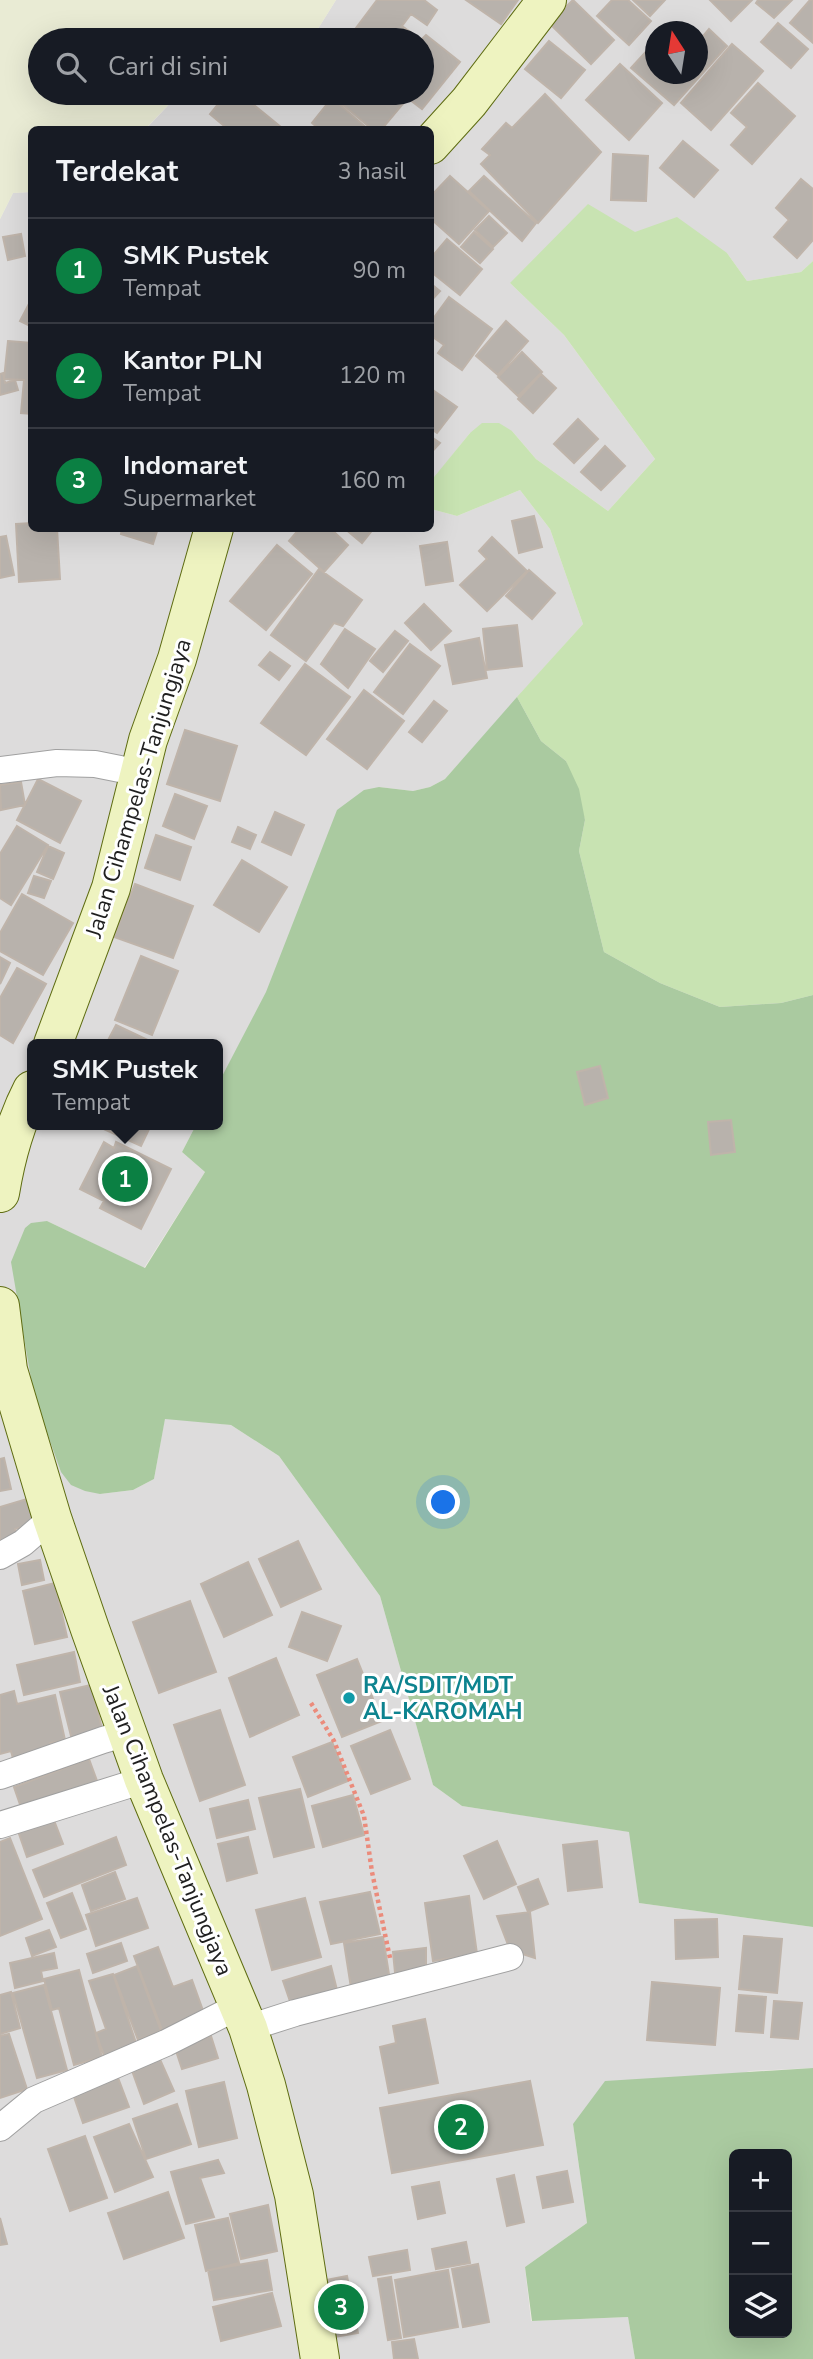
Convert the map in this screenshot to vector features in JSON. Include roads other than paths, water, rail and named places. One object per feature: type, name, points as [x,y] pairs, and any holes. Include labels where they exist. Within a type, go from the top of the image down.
[{"type":"main road","points":[[434,141],[469,102],[547,0]]},
{"type":"main road","name":"Jalan Cihampelas-Tanjungjaya","points":[[55,1039],[111,888],[148,740],[184,634],[213,532]]},
{"type":"main road","points":[[0,1193],[7,1128],[27,1098]]},
{"type":"main road","name":"Jalan Cihampelas-Tanjungjaya","points":[[0,1306],[8,1370],[52,1518],[144,1780],[243,2017],[280,2138],[294,2195],[320,2359]]},
{"type":"street","points":[[0,770],[57,763],[95,764],[140,772]]},
{"type":"street","points":[[0,1556],[23,1542],[52,1518]]},
{"type":"street","points":[[0,1776],[127,1733]]},
{"type":"street","points":[[0,1825],[144,1780]]},
{"type":"street","points":[[0,2128],[34,2100],[166,2043],[243,2017],[295,2013],[510,1957]]},
{"type":"place","name":"SMK Pustek","points":[[125,1179]]},
{"type":"place","name":"RA/SDIT/MDT AL-KAROMAH","points":[[349,1698]]},
{"type":"place","name":"Kantor PLN","points":[[461,2127]]},
{"type":"place","name":"Indomaret","points":[[341,2307]]}]
